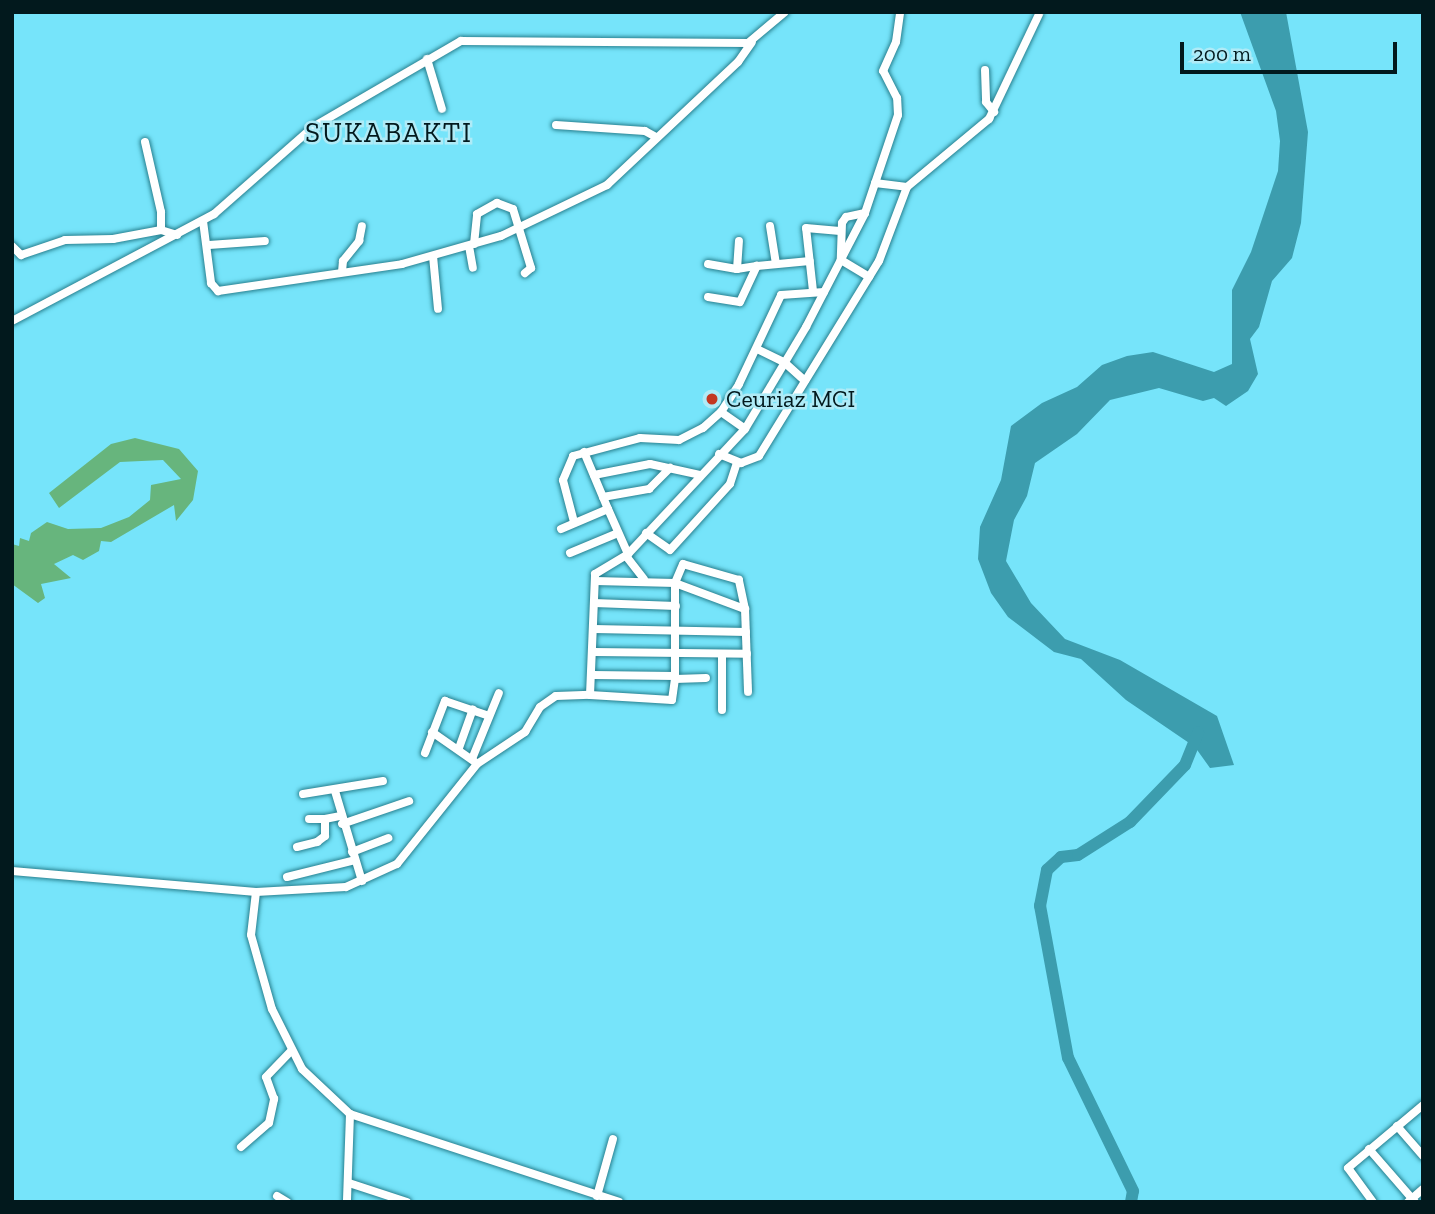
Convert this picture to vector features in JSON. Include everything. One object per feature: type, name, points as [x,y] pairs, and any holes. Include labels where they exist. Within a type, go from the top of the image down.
[{"type":"street","points":[[203,221],[209,245],[211,283],[218,291],[433,256],[520,228],[607,185],[738,62],[752,42],[785,12]]},
{"type":"street","points":[[590,695],[593,675],[595,581],[598,570],[627,555],[745,429],[824,292],[865,213],[898,116],[897,98],[883,71],[896,42],[900,12]]},
{"type":"street","points":[[719,454],[737,462],[759,456],[869,277],[907,187],[994,112],[1039,13]]},
{"type":"street","points":[[12,321],[203,221],[238,197],[313,127],[427,59],[469,39],[752,42]]},
{"type":"street","points":[[427,59],[442,109]]},
{"type":"street","points":[[985,71],[986,102],[994,112]]},
{"type":"street","points":[[556,125],[645,131],[656,137]]},
{"type":"street","points":[[145,142],[161,212],[160,230]]},
{"type":"street","points":[[875,183],[907,187]]},
{"type":"street","points":[[473,268],[474,219],[492,205],[513,209],[531,268],[525,273]]},
{"type":"street","points":[[841,260],[840,231],[846,217],[865,213]]},
{"type":"street","points":[[342,272],[343,261],[359,241],[362,226]]},
{"type":"street","points":[[770,226],[776,264]]},
{"type":"street","points":[[813,292],[806,228],[840,231]]},
{"type":"street","points":[[12,246],[21,255],[65,240],[113,239],[160,230],[177,235]]},
{"type":"street","points":[[209,245],[265,241]]},
{"type":"street","points":[[737,269],[740,242]]},
{"type":"street","points":[[433,256],[438,309]]},
{"type":"street","points":[[841,260],[869,277]]},
{"type":"street","points":[[708,264],[737,269],[810,261]]},
{"type":"street","points":[[708,297],[743,301],[757,266]]},
{"type":"street","points":[[574,522],[565,496],[564,470],[573,456],[639,438],[687,438],[721,412],[757,349],[780,295],[824,292]]},
{"type":"street","points":[[757,349],[784,362],[805,381]]},
{"type":"street","points":[[721,412],[745,429]]},
{"type":"street","points":[[584,452],[627,555],[644,579]]},
{"type":"street","points":[[646,533],[670,550],[730,484],[737,462]]},
{"type":"street","points":[[594,474],[640,464],[700,475]]},
{"type":"street","points":[[603,497],[649,489],[670,468]]},
{"type":"street","points":[[561,529],[608,509]]},
{"type":"street","points":[[570,553],[618,533]]},
{"type":"street","points":[[474,762],[525,732],[548,701],[590,695],[672,700],[675,678],[676,583],[686,562],[734,578],[743,585],[748,692]]},
{"type":"street","points":[[595,581],[644,579],[676,583],[745,609]]},
{"type":"street","points":[[594,603],[676,606]]},
{"type":"street","points":[[594,629],[746,632]]},
{"type":"street","points":[[594,652],[747,654]]},
{"type":"street","points":[[722,654],[722,710]]},
{"type":"street","points":[[593,675],[706,678]]},
{"type":"street","points":[[12,871],[256,892],[335,890],[362,881],[397,863],[474,762],[499,693]]},
{"type":"street","points":[[425,753],[445,701],[489,716]]},
{"type":"street","points":[[458,748],[473,709]]},
{"type":"street","points":[[432,732],[474,762]]},
{"type":"street","points":[[303,794],[335,791],[383,781]]},
{"type":"street","points":[[335,791],[341,820],[362,881]]},
{"type":"street","points":[[309,819],[341,820],[409,801]]},
{"type":"street","points":[[297,847],[325,836],[325,819]]},
{"type":"street","points":[[287,877],[353,856],[388,838]]},
{"type":"street","points":[[256,892],[253,948],[290,1052],[302,1069],[350,1114],[592,1197],[619,1202]]},
{"type":"street","points":[[241,1147],[269,1123],[274,1099],[266,1076],[290,1052]]},
{"type":"street","points":[[1373,1202],[1348,1168],[1423,1105]]},
{"type":"street","points":[[347,1202],[350,1114]]},
{"type":"street","points":[[1397,1126],[1422,1152]]},
{"type":"street","points":[[592,1197],[613,1139]]},
{"type":"street","points":[[1370,1149],[1412,1201],[1423,1189]]},
{"type":"street","points":[[349,1183],[407,1202]]},
{"type":"street","points":[[277,1196],[287,1202]]},
{"type":"green space","points":[[135,438],[179,449],[198,471],[193,500],[176,521],[174,505],[111,542],[101,541],[99,551],[83,560],[73,555],[54,564],[71,578],[41,584],[45,598],[38,603],[12,584],[12,544],[19,546],[20,538],[29,541],[31,533],[47,522],[68,529],[101,528],[129,517],[150,500],[151,485],[181,479],[163,460],[120,462],[59,508],[49,493],[111,444]]},
{"type":"water","points":[[1240,12],[1286,12],[1308,132],[1301,223],[1292,258],[1272,281],[1259,327],[1250,339],[1258,374],[1248,391],[1226,406],[1214,398],[1203,401],[1159,388],[1110,400],[1077,434],[1035,463],[1027,496],[1014,520],[1006,561],[1031,603],[1065,639],[1120,660],[1217,716],[1234,765],[1210,768],[1195,747],[1126,700],[1081,659],[1054,652],[1008,617],[991,593],[978,559],[980,527],[1001,480],[1011,426],[1042,403],[1077,387],[1102,365],[1127,356],[1153,352],[1214,372],[1232,364],[1232,290],[1251,252],[1278,171],[1280,141],[1276,111]]},
{"type":"waterway","points":[[1131,1202],[1133,1191],[1068,1058],[1040,906],[1047,870],[1061,857],[1078,855],[1130,822],[1185,765],[1198,733]]},
{"type":"place","name":"Ceuriaz MCI","points":[[712,399]]},
{"type":"district","name":"SUKABAKTI","points":[[389,133]]}]
